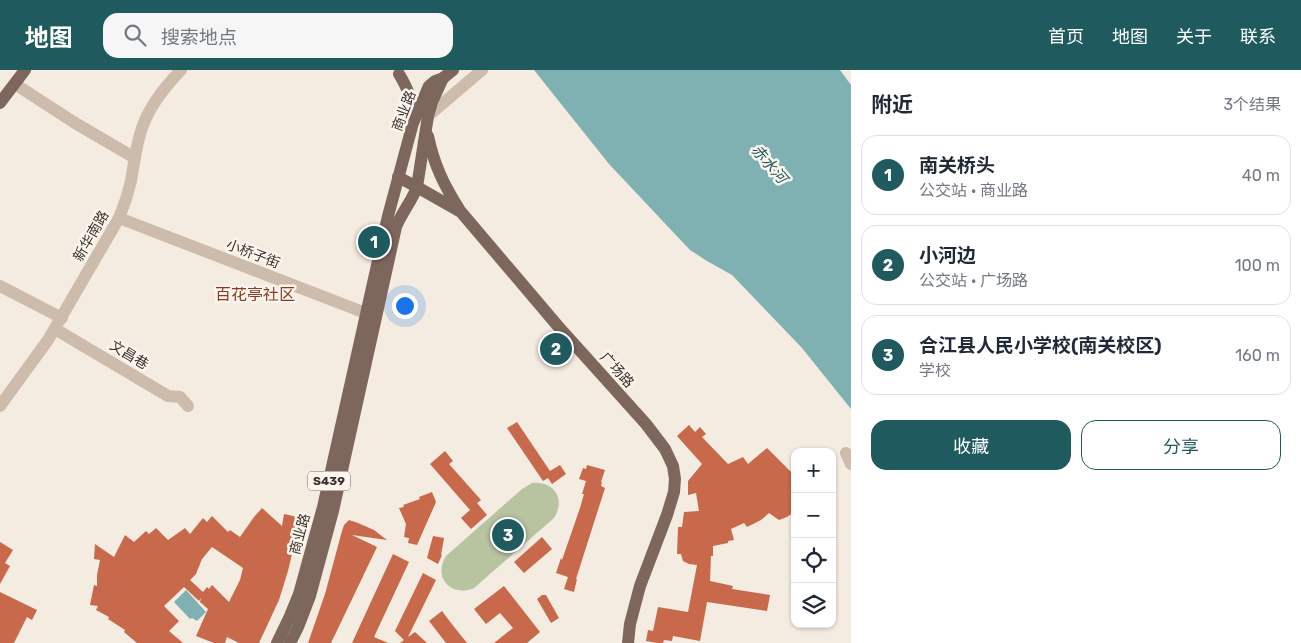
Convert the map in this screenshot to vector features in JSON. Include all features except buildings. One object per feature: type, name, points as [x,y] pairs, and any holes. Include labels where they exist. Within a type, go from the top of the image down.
[{"type":"main road","points":[[0,103],[25,70]]},
{"type":"main road","points":[[397,72],[411,85],[429,86]]},
{"type":"main road","points":[[397,72],[411,98],[413,123]]},
{"type":"main road","name":"商业路","points":[[290,643],[310,596],[333,510],[371,316],[388,216],[413,123],[429,86],[448,74]]},
{"type":"main road","name":"商业路","points":[[277,643],[299,594],[396,227],[417,187],[427,120],[432,102],[448,74]]},
{"type":"main road","points":[[427,120],[432,155],[445,186],[461,212]]},
{"type":"main road","name":"广场路","points":[[398,178],[461,212],[556,325],[646,424],[665,449],[673,466],[674,492],[640,586],[630,624],[628,643]]},
{"type":"street","name":"新华南路","points":[[0,406],[58,323],[119,218],[128,192],[143,127],[152,106],[181,70]]},
{"type":"street","points":[[427,120],[482,70]]},
{"type":"street","points":[[14,84],[135,158]]},
{"type":"street","name":"小桥子街","points":[[119,218],[371,316]]},
{"type":"street","name":"文昌巷","points":[[0,286],[161,392],[168,396],[180,398],[188,406]]},
{"type":"green space","points":[[532,483],[546,485],[556,493],[559,504],[554,518],[474,588],[458,590],[446,584],[443,578],[442,564],[446,556],[522,489]]},
{"type":"water","name":"赤水河","points":[[534,70],[840,70],[851,85],[851,409],[802,348],[732,275],[690,250],[609,164]]},
{"type":"water","points":[[186,590],[206,612],[197,621],[192,618],[190,619],[174,602]]},
{"type":"place","name":"南关桥头","points":[[374,242]]},
{"type":"place","name":"小河边","points":[[556,349]]},
{"type":"place","name":"合江县人民小学校(南关校区)","points":[[508,535]]},
{"type":"district","name":"百花亭社区","points":[[255,294]]}]
